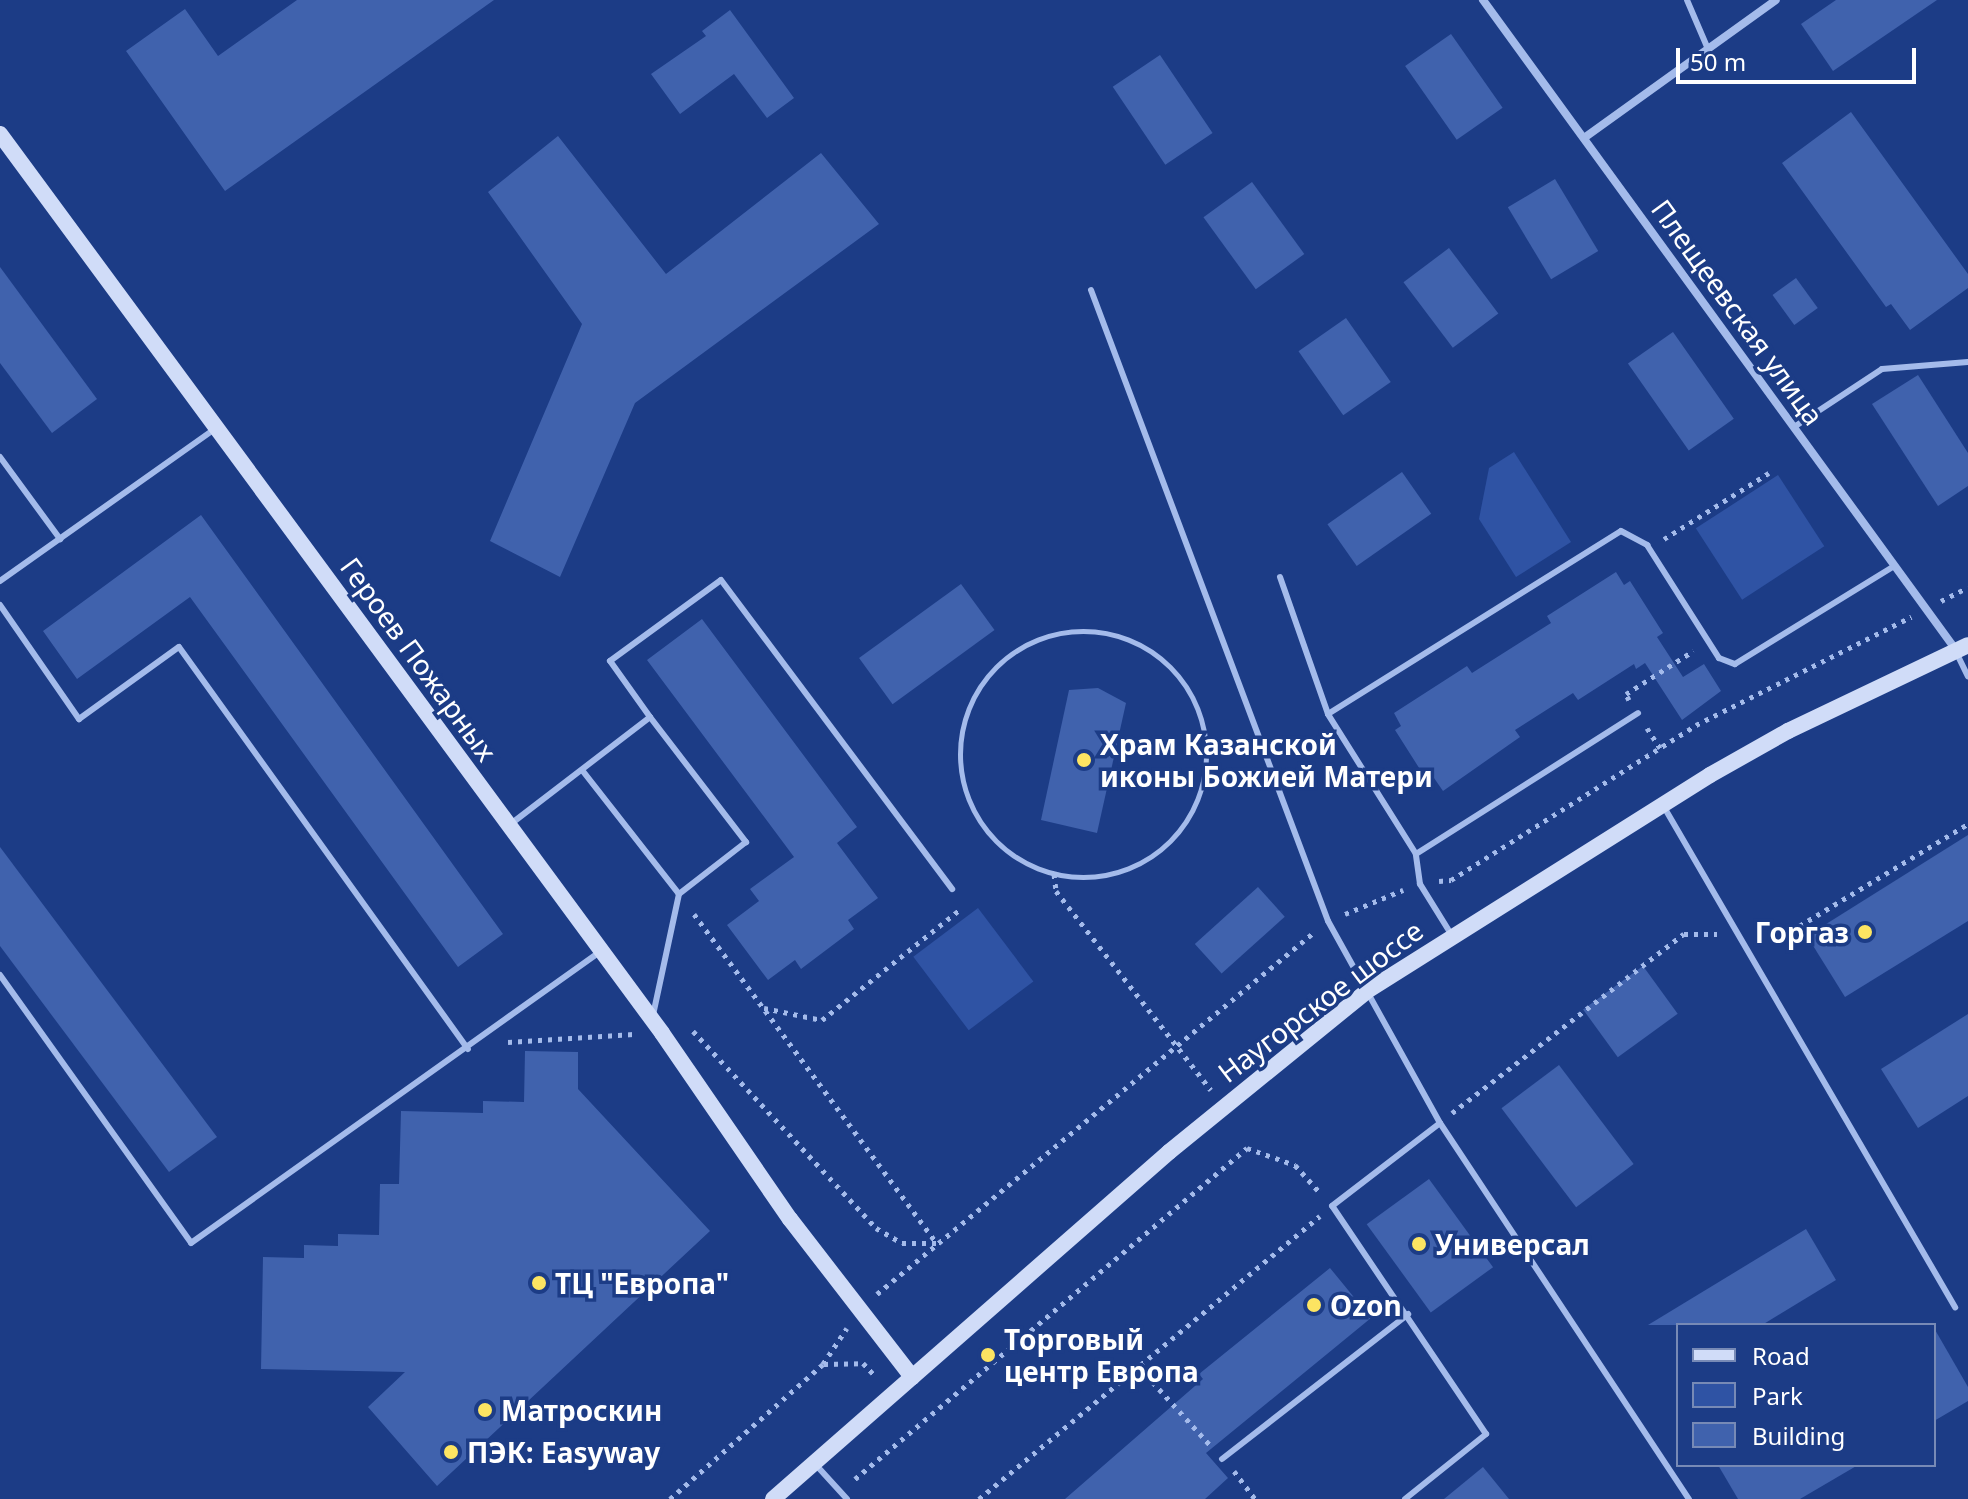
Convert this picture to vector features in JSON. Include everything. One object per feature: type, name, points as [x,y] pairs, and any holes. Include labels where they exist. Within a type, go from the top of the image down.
[{"type":"main road","name":"Героев Пожарных","points":[[0,134],[601,951],[790,1219],[912,1377]]},
{"type":"main road","name":"Наугорское шоссе","points":[[773,1499],[1225,1107],[1367,991],[1451,934],[1662,803],[1788,731],[1962,648]]},
{"type":"street","name":"Плещеевская улица","points":[[1483,0],[1894,566],[1926,609],[1962,648]]},
{"type":"street","points":[[1584,138],[1776,0]]},
{"type":"lane","points":[[1687,0],[1708,49]]},
{"type":"lane","points":[[1091,290],[1328,921],[1440,1123],[1685,1498]]},
{"type":"lane","points":[[1794,427],[1882,369],[1968,362]]},
{"type":"lane","points":[[0,581],[216,428]]},
{"type":"lane","points":[[0,457],[60,539]]},
{"type":"lane","points":[[1328,714],[1611,535],[1630,533],[1650,548],[1709,641],[1728,663],[1744,661],[1894,566]]},
{"type":"lane","points":[[1280,577],[1328,714],[1416,854],[1420,884],[1451,934]]},
{"type":"lane","points":[[657,1028],[679,894],[746,842],[610,661],[721,580],[952,889]]},
{"type":"lane","points":[[0,605],[79,719],[179,647],[468,1049]]},
{"type":"lane","points":[[1962,648],[1968,677]]},
{"type":"lane","points":[[1416,854],[1638,713]]},
{"type":"lane","points":[[509,825],[650,717]]},
{"type":"lane","points":[[582,770],[679,894]]},
{"type":"lane","points":[[1662,803],[1741,934],[1955,1307]]},
{"type":"lane","points":[[0,975],[191,1243],[468,1049],[601,951]]},
{"type":"lane","points":[[1405,1499],[1486,1434],[1408,1314],[1332,1206],[1440,1123]]},
{"type":"lane","points":[[1222,1459],[1408,1314]]},
{"type":"lane","points":[[814,1463],[847,1499]]},
{"type":"path","points":[[1650,548],[1769,473]]},
{"type":"path","points":[[670,1499],[823,1364],[859,1309],[1174,1045],[1328,921],[1420,884],[1451,880],[1660,748],[1968,587]]},
{"type":"path","points":[[1105,632],[1148,649],[1184,684],[1204,730],[1203,780],[1183,825],[1147,859],[1102,876],[1054,874],[1010,854],[978,819],[961,773],[963,726],[982,684],[1015,650],[1058,633],[1105,632]]},
{"type":"path","points":[[1660,748],[1626,694],[1709,641]]},
{"type":"path","points":[[1440,1123],[1684,934],[1791,931],[1968,824]]},
{"type":"path","points":[[1054,874],[1056,891],[1225,1107]]},
{"type":"path","points":[[763,1008],[822,1020],[964,906],[952,889]]},
{"type":"path","points":[[688,923],[690,909],[937,1243]]},
{"type":"path","points":[[468,1049],[530,1038],[657,1028],[676,1021],[692,1031],[876,1228],[902,1243],[937,1243]]},
{"type":"path","points":[[841,1492],[915,1423],[1247,1148],[1295,1165],[1332,1206],[979,1499]]},
{"type":"path","points":[[1139,1367],[1255,1499]]},
{"type":"green space","points":[[1514,452],[1571,542],[1516,577],[1479,519],[1489,468]]},
{"type":"green space","points":[[1778,475],[1824,546],[1742,600],[1696,528]]},
{"type":"green space","points":[[978,908],[1033,981],[969,1030],[913,957]]},
{"type":"building","points":[[297,0],[494,0],[225,191],[126,51],[185,9],[218,56]]},
{"type":"building","points":[[1836,0],[1937,0],[1833,71],[1801,24]]},
{"type":"building","points":[[730,10],[794,98],[767,118],[734,74],[680,114],[651,74],[706,36],[702,31]]},
{"type":"building","points":[[1451,34],[1503,108],[1457,140],[1405,66]]},
{"type":"building","points":[[1160,55],[1213,133],[1165,165],[1113,87]]},
{"type":"building","points":[[1851,112],[1968,274],[1968,288],[1910,330],[1891,304],[1886,307],[1782,163]]},
{"type":"building","points":[[558,136],[666,274],[821,153],[879,224],[635,403],[560,577],[490,541],[582,324],[488,192]]},
{"type":"building","points":[[1555,179],[1598,251],[1551,279],[1508,207]]},
{"type":"building","points":[[1252,182],[1304,254],[1256,289],[1203,217]]},
{"type":"building","points":[[1449,248],[1498,313],[1453,348],[1403,282]]},
{"type":"building","points":[[0,267],[97,399],[52,433],[0,363]]},
{"type":"building","points":[[1796,278],[1818,308],[1794,325],[1773,295]]},
{"type":"building","points":[[1346,318],[1391,382],[1343,415],[1298,351]]},
{"type":"building","points":[[1673,332],[1734,419],[1689,450],[1628,364]]},
{"type":"building","points":[[1918,375],[1968,453],[1968,486],[1938,506],[1872,404]]},
{"type":"building","points":[[1402,472],[1431,514],[1357,566],[1327,524]]},
{"type":"building","points":[[201,515],[503,934],[458,967],[190,597],[77,679],[43,631]]},
{"type":"building","points":[[1616,572],[1624,585],[1630,581],[1663,633],[1657,637],[1683,677],[1704,664],[1721,691],[1682,720],[1645,663],[1636,669],[1634,664],[1578,700],[1573,693],[1515,730],[1520,737],[1443,791],[1434,778],[1428,782],[1395,730],[1401,726],[1394,713],[1467,666],[1472,673],[1551,623],[1547,616]]},
{"type":"building","points":[[961,584],[995,630],[893,704],[859,658]]},
{"type":"building","points":[[702,619],[857,827],[837,843],[878,898],[848,920],[854,929],[801,969],[795,960],[768,980],[727,925],[759,901],[750,889],[794,857],[647,660]]},
{"type":"building","name":"Храм Казанской иконы Божией Матери","points":[[1098,688],[1126,703],[1097,833],[1041,820],[1069,690]]},
{"type":"building","points":[[1968,835],[1968,921],[1845,997],[1807,936]]},
{"type":"building","points":[[0,847],[217,1137],[169,1172],[0,946]]},
{"type":"building","points":[[1258,887],[1285,917],[1222,974],[1195,944]]},
{"type":"building","points":[[1643,966],[1678,1014],[1618,1057],[1583,1009]]},
{"type":"building","points":[[1968,1014],[1968,1096],[1918,1128],[1881,1069]]},
{"type":"building","name":"ТЦ \"Европа\"","points":[[525,1051],[578,1052],[578,1089],[710,1231],[437,1486],[368,1407],[405,1372],[261,1369],[263,1257],[304,1258],[304,1245],[338,1246],[338,1234],[379,1235],[380,1184],[399,1184],[401,1111],[483,1113],[483,1101],[524,1102]]},
{"type":"building","points":[[1559,1065],[1634,1164],[1576,1207],[1501,1108]]},
{"type":"building","points":[[1429,1179],[1493,1267],[1431,1312],[1367,1224]]},
{"type":"building","points":[[1806,1229],[1836,1280],[1765,1323],[1648,1325]]},
{"type":"building","points":[[1330,1268],[1371,1318],[1206,1453],[1228,1478],[1205,1499],[1065,1499],[1203,1379],[1199,1374]]},
{"type":"building","points":[[1936,1331],[1968,1387],[1968,1401],[1936,1420]]},
{"type":"building","points":[[1483,1467],[1509,1499],[1444,1499]]},
{"type":"building","points":[[1719,1467],[1855,1467],[1800,1499],[1738,1499]]},
{"type":"place","name":"Храм Казанской иконы Божией Матери","points":[[1084,760]]},
{"type":"place","name":"Горгаз","points":[[1865,932]]},
{"type":"place","name":"Универсал","points":[[1419,1244]]},
{"type":"place","name":"ТЦ \"Европа\"","points":[[539,1283]]},
{"type":"place","name":"Ozon","points":[[1314,1305]]},
{"type":"place","name":"Торговый центр Европа","points":[[988,1355]]},
{"type":"place","name":"Матроскин","points":[[485,1410]]},
{"type":"place","name":"ПЭК: Easyway","points":[[451,1452]]}]
